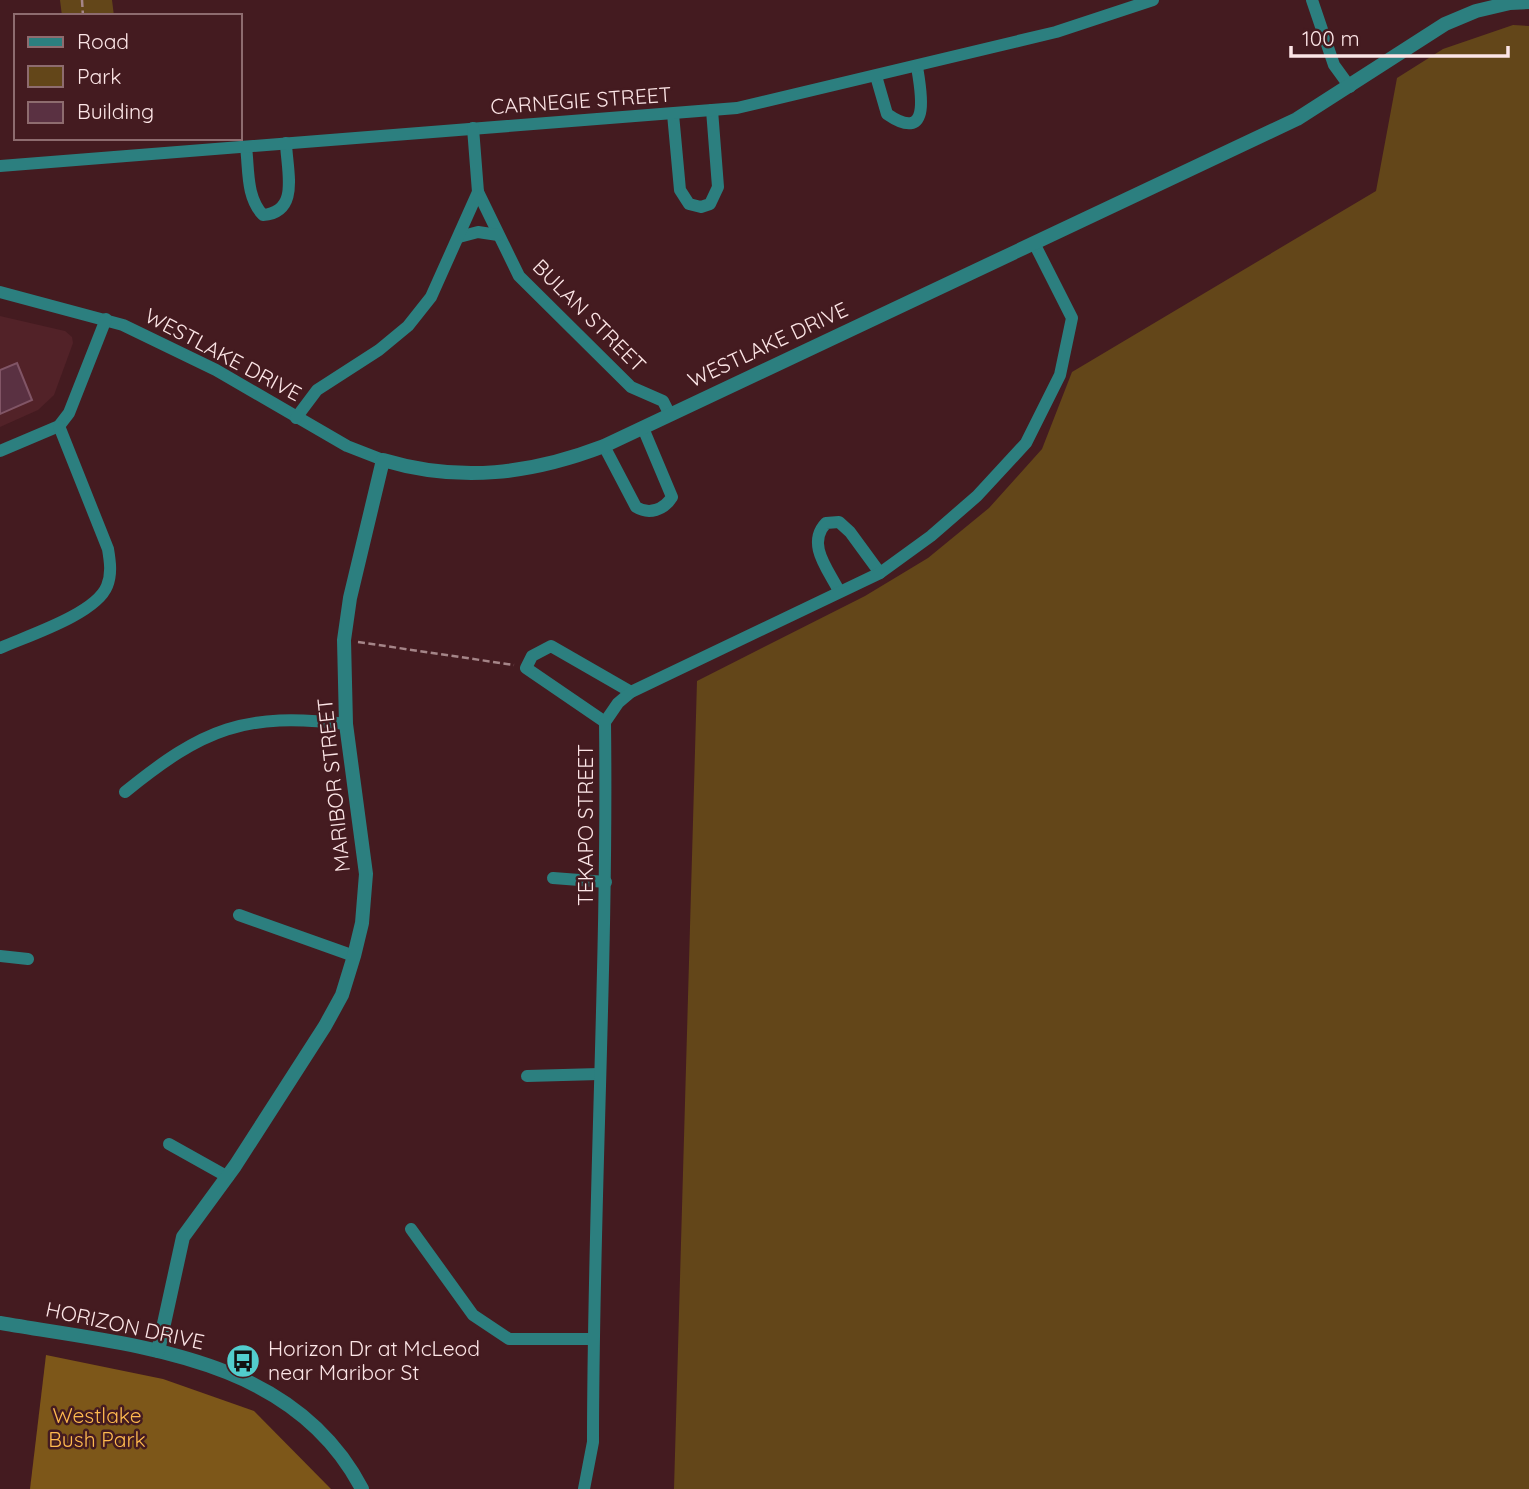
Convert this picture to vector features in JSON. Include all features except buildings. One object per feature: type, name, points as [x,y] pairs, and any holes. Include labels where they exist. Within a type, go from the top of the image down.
[{"type":"street","name":"CARNEGIE STREET","points":[[0,166],[737,108],[1056,32],[1153,0]]},
{"type":"street","points":[[1312,0],[1334,65],[1350,87]]},
{"type":"street","name":"WESTLAKE DRIVE","points":[[0,292],[106,320],[193,359],[346,446],[383,460],[453,474],[502,473],[550,465],[604,446],[643,428],[1297,119],[1445,24],[1476,11],[1510,3],[1529,2]]},
{"type":"street","points":[[876,76],[887,114],[899,122],[908,123],[918,118],[924,106],[917,67]]},
{"type":"street","points":[[673,114],[680,190],[689,204],[701,206],[710,204],[718,187],[712,110]]},
{"type":"street","points":[[296,418],[317,390],[379,350],[408,327],[431,297],[478,192],[473,128]]},
{"type":"street","points":[[246,147],[256,207],[263,215],[273,214],[282,211],[287,203],[286,143]]},
{"type":"street","name":"BULAN STREET","points":[[478,192],[519,276],[631,387],[663,401],[670,415]]},
{"type":"street","points":[[459,237],[478,232],[498,235]]},
{"type":"street","name":"TEKAPO STREET","points":[[584,1489],[593,1442],[599,1074],[606,881],[605,722],[631,692],[880,573],[931,536],[977,496],[1026,443],[1060,375],[1072,318],[1034,243]]},
{"type":"street","points":[[0,451],[59,426],[69,413],[106,320]]},
{"type":"street","points":[[0,648],[91,607],[107,588],[111,569],[108,549],[59,426]]},
{"type":"street","points":[[604,446],[636,508],[644,512],[656,511],[672,497],[643,428]]},
{"type":"street","name":"MARIBOR STREET","points":[[158,1351],[183,1237],[228,1177],[325,1026],[342,995],[355,956],[362,923],[366,874],[346,724],[344,640],[350,598],[383,460]]},
{"type":"street","points":[[839,592],[817,548],[818,532],[826,523],[839,522],[850,532],[880,573]]},
{"type":"street","points":[[605,722],[526,668],[532,656],[551,646],[631,692]]},
{"type":"street","points":[[125,792],[173,753],[232,725],[296,718],[346,724]]},
{"type":"street","points":[[553,878],[606,881]]},
{"type":"street","points":[[239,915],[355,956]]},
{"type":"street","points":[[0,956],[28,959]]},
{"type":"street","points":[[527,1076],[599,1074]]},
{"type":"street","points":[[169,1144],[228,1177]]},
{"type":"street","points":[[411,1228],[473,1315],[509,1339],[593,1339]]},
{"type":"street","name":"HORIZON DRIVE","points":[[0,1323],[158,1351],[224,1370],[271,1393],[300,1414],[324,1437],[362,1489]]},
{"type":"path","points":[[344,640],[526,668]]},
{"type":"shaded area","points":[[0,316],[65,331],[72,337],[73,343],[54,395],[38,410],[0,427]]},
{"type":"green space","points":[[60,0],[112,0],[114,14],[62,14]]},
{"type":"green space","points":[[1513,25],[1529,26],[1529,1489],[674,1489],[697,681],[865,596],[928,558],[989,508],[1042,449],[1072,372],[1376,191],[1397,78],[1443,49]]},
{"type":"green space","name":"Westlake Bush Park","points":[[46,1355],[163,1379],[254,1411],[331,1489],[30,1489]]},
{"type":"place","name":"Horizon Dr at McLeod near Maribor St","points":[[243,1361]]}]
